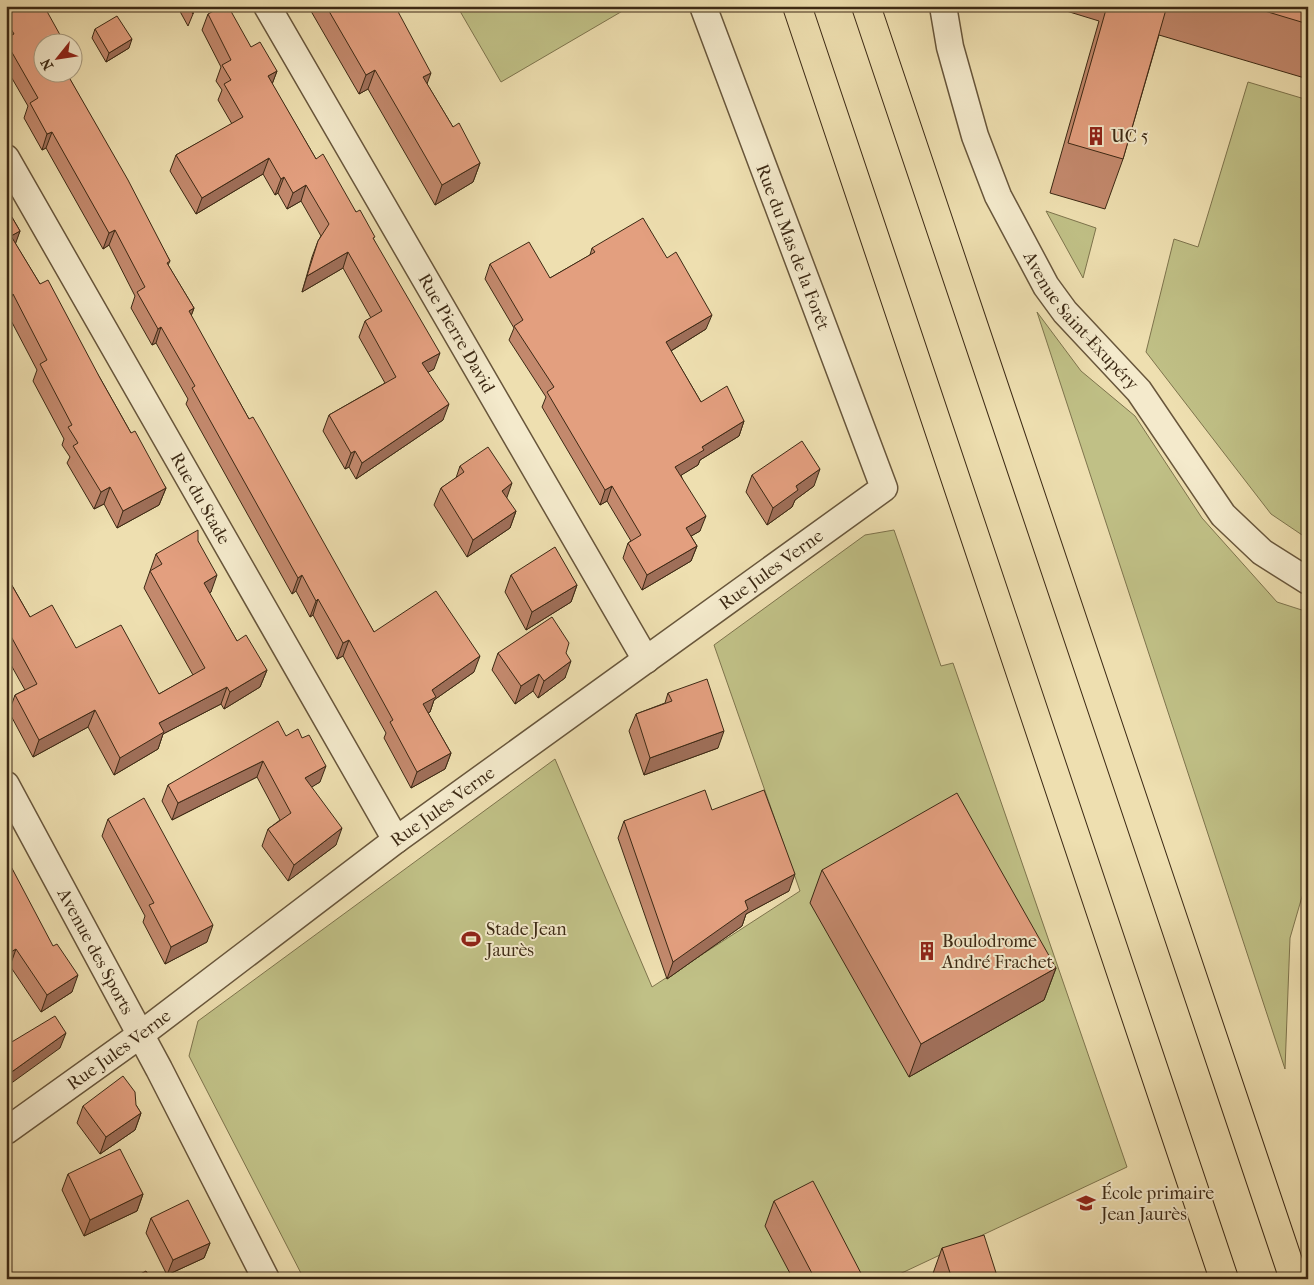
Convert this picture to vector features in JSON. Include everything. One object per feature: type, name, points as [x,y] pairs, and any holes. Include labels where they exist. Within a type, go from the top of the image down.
[{"type":"highway","points":[[797,6],[1224,1279]]},
{"type":"highway","points":[[866,6],[1294,1279]]},
{"type":"street","name":"Rue Pierre David","points":[[267,6],[646,660]]},
{"type":"street","name":"Rue du Mas de la Forêt","points":[[703,6],[884,488]]},
{"type":"street","name":"Avenue Saint-Exupéry","points":[[943,6],[950,47],[975,136],[998,196],[1046,286],[1065,312],[1139,391],[1223,516],[1262,552],[1308,581]]},
{"type":"street","name":"Rue du Stade","points":[[6,158],[396,840]]},
{"type":"street","name":"Rue Jules Verne","points":[[6,1131],[140,1035],[396,840],[884,488]]},
{"type":"street","name":"Avenue des Sports","points":[[6,785],[159,1069],[266,1279]]},
{"type":"green space","points":[[457,6],[631,6],[501,82]]},
{"type":"green space","points":[[1248,82],[1308,100],[1308,539],[1271,514],[1146,352],[1174,239],[1198,247]]},
{"type":"green space","points":[[1046,211],[1096,228],[1083,278]]},
{"type":"green space","points":[[1037,312],[1081,371],[1135,416],[1202,518],[1277,602],[1308,612],[1308,876],[1290,938],[1285,1069]]},
{"type":"green space","name":"Stade Jean Jaurès","points":[[894,530],[941,666],[953,663],[1127,1167],[889,1279],[304,1279],[189,1056],[198,1021],[555,759],[652,987],[800,891],[714,645],[865,535]]},
{"type":"building","points":[[6,6],[44,6],[58,32],[32,32],[32,82],[72,82],[128,180],[170,261],[167,263],[194,308],[189,311],[249,419],[253,417],[260,429],[374,632],[436,591],[480,656],[432,690],[436,697],[423,704],[451,753],[417,772],[390,722],[393,720],[349,640],[343,643],[302,575],[298,578],[192,388],[195,386],[161,327],[158,329],[137,292],[145,287],[115,230],[109,233],[52,132],[47,134],[30,103],[38,98],[6,42],[6,38],[14,34],[6,20]]},
{"type":"building","points":[[189,6],[194,6],[193,14]]},
{"type":"building","points":[[223,6],[228,6],[251,47],[260,42],[277,71],[268,76],[316,159],[323,154],[356,212],[360,210],[375,237],[373,238],[440,353],[422,363],[449,404],[362,463],[355,451],[351,453],[329,415],[396,377],[365,321],[382,311],[348,252],[307,276],[318,241],[329,224],[306,185],[293,193],[284,177],[281,179],[269,158],[202,198],[176,155],[243,117],[224,84],[231,80],[222,65],[231,60],[208,14]]},
{"type":"building","points":[[326,6],[395,6],[431,73],[423,77],[453,127],[459,123],[480,163],[442,185],[375,70],[366,75]]},
{"type":"building","points":[[1107,6],[1167,6],[1123,159],[1068,143]]},
{"type":"building","points":[[1248,6],[1308,6],[1308,24]]},
{"type":"building","points":[[117,16],[132,39],[109,53],[95,29]]},
{"type":"building","points":[[6,207],[20,231],[11,236],[40,284],[48,280],[131,433],[135,431],[166,488],[123,511],[110,487],[101,492],[73,446],[78,443],[68,427],[72,425],[40,364],[47,360],[13,294],[6,298]]},
{"type":"building","points":[[643,218],[667,258],[676,252],[712,315],[666,342],[701,402],[727,386],[744,421],[702,447],[704,450],[675,467],[706,516],[686,528],[697,546],[647,575],[628,543],[641,535],[612,486],[605,490],[547,392],[554,387],[514,326],[523,320],[490,264],[529,242],[550,278],[595,252],[592,248]]},
{"type":"building","points":[[802,441],[820,469],[796,486],[798,490],[773,508],[752,475]]},
{"type":"building","points":[[488,447],[512,483],[502,491],[516,511],[473,540],[441,488],[464,472],[460,466]]},
{"type":"building","points":[[198,530],[198,541],[217,575],[204,583],[237,641],[246,635],[267,670],[230,692],[227,687],[159,723],[164,732],[120,758],[95,710],[39,740],[15,695],[37,684],[6,629],[6,575],[30,617],[52,605],[76,648],[121,625],[159,694],[205,668],[150,571],[162,564],[156,554]]},
{"type":"building","points":[[555,547],[577,585],[532,612],[511,575]]},
{"type":"building","points":[[552,617],[569,643],[566,653],[571,661],[544,681],[539,674],[521,686],[498,653]]},
{"type":"building","points":[[707,679],[724,731],[650,758],[636,714],[672,701],[668,693]]},
{"type":"building","points":[[278,721],[286,736],[298,729],[302,738],[309,735],[326,766],[305,778],[342,828],[294,865],[268,829],[291,813],[263,761],[178,803],[168,785]]},
{"type":"building","points":[[705,790],[712,810],[764,790],[795,874],[745,901],[748,909],[673,962],[624,821]]},
{"type":"building","name":"Boulodrome André Frachet","points":[[957,793],[1056,968],[921,1044],[822,870]]},
{"type":"building","points":[[144,798],[213,925],[171,947],[149,905],[154,903],[108,819]]},
{"type":"building","points":[[6,857],[53,946],[57,944],[78,975],[47,995],[16,949],[9,953],[6,948]]},
{"type":"building","points":[[55,1016],[66,1033],[6,1076],[6,1038],[10,1043]]},
{"type":"building","points":[[123,1076],[135,1092],[136,1105],[141,1113],[106,1137],[83,1106]]},
{"type":"building","points":[[120,1149],[143,1194],[90,1220],[68,1174]]},
{"type":"building","points":[[813,1181],[864,1279],[815,1279],[774,1201]]},
{"type":"building","points":[[188,1200],[210,1243],[173,1260],[151,1218]]},
{"type":"building","points":[[984,1235],[998,1279],[952,1279],[942,1248]]},
{"type":"building","points":[[146,1271],[151,1279],[131,1279]]},
{"type":"place","name":"UC 5","points":[[1096,136]]},
{"type":"place","name":"Stade Jean Jaurès","points":[[471,939]]},
{"type":"place","name":"Boulodrome André Frachet","points":[[927,951]]},
{"type":"place","name":"École primaire Jean Jaurès","points":[[1086,1203]]}]
